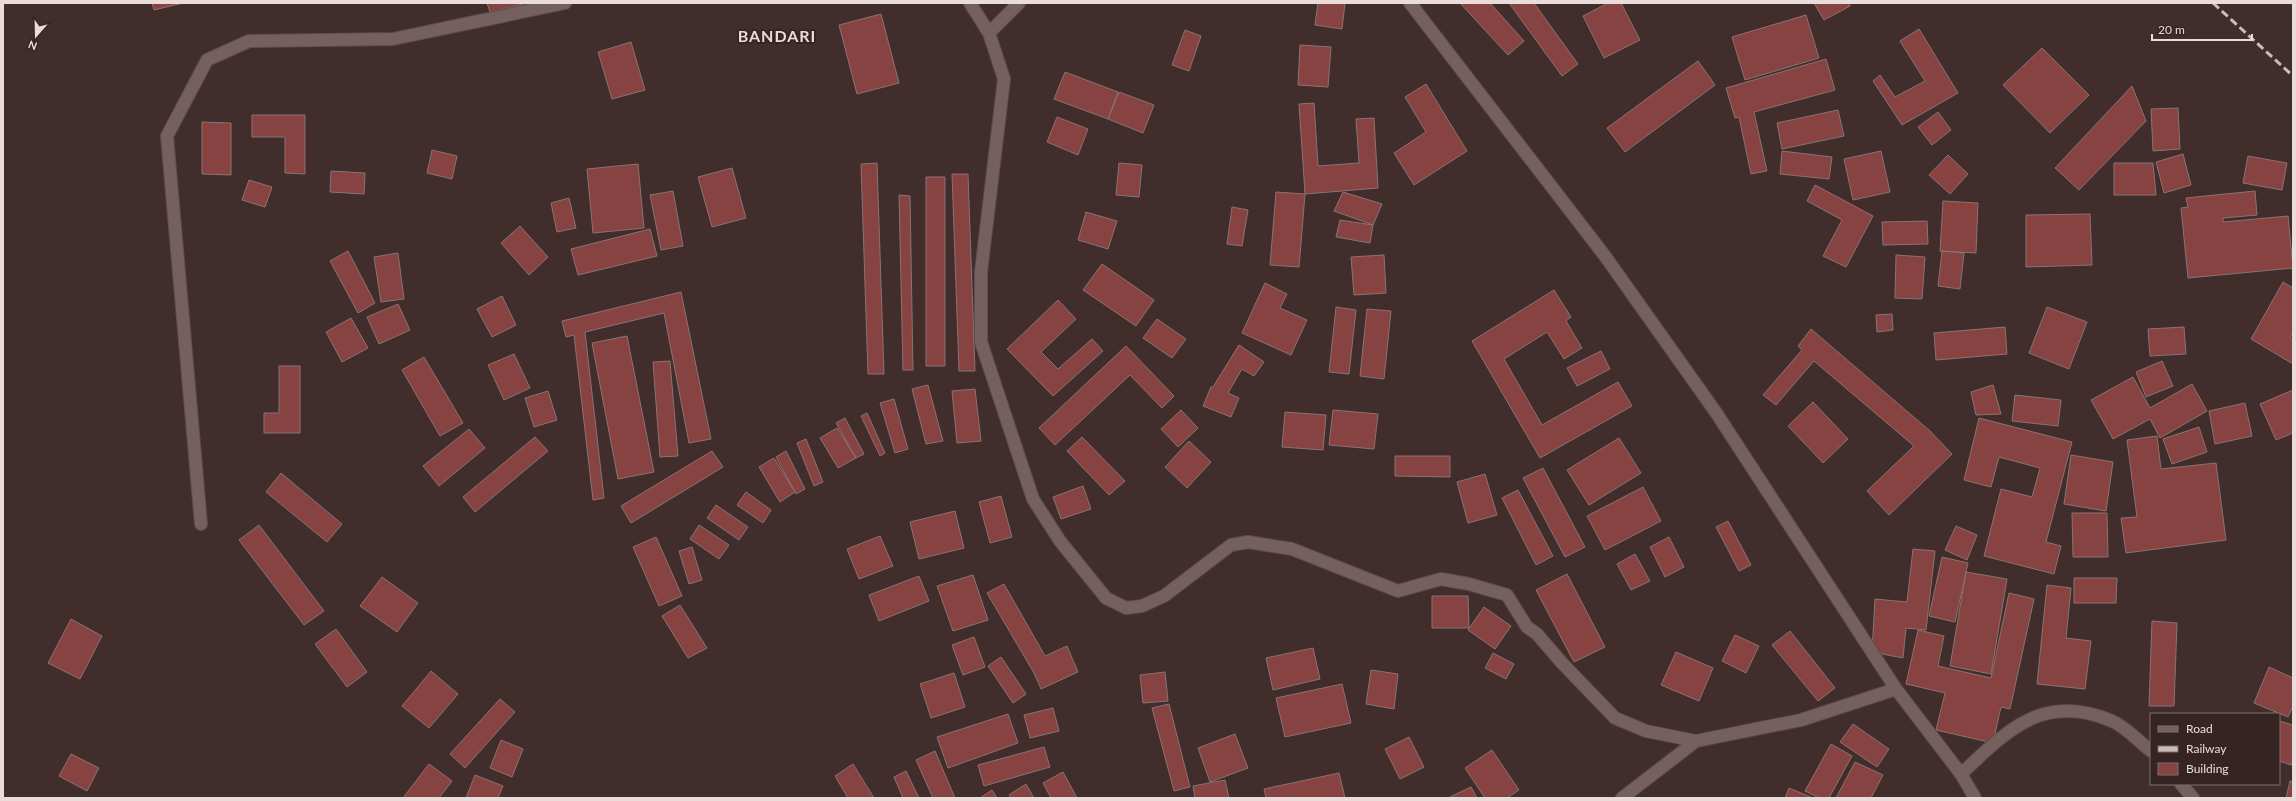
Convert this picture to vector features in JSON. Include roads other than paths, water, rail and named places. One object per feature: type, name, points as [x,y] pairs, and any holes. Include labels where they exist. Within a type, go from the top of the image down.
[{"type":"street","points":[[200,524],[167,136],[207,60],[249,41],[393,39],[566,3]]},
{"type":"street","points":[[970,3],[989,33],[1004,79],[981,272],[981,342],[1033,499],[1060,541],[1106,598],[1126,608],[1142,606],[1164,596],[1231,545],[1248,542],[1292,550],[1398,591],[1441,579],[1469,584],[1507,595],[1527,627],[1537,634],[1562,663],[1615,718],[1646,731],[1696,741],[1801,720],[1896,689]]},
{"type":"street","points":[[989,33],[1019,3]]},
{"type":"street","points":[[1410,3],[1605,256],[1717,414],[1896,689],[1961,774],[1975,798]]},
{"type":"street","points":[[1961,774],[1997,740],[2034,715],[2064,710],[2113,721],[2150,750]]},
{"type":"street","points":[[1622,798],[1696,741]]},
{"type":"street","points":[[2182,785],[2193,798]]},
{"type":"railway","points":[[2213,3],[2293,76]]},
{"type":"district","name":"BANDARI","points":[[777,35]]}]
